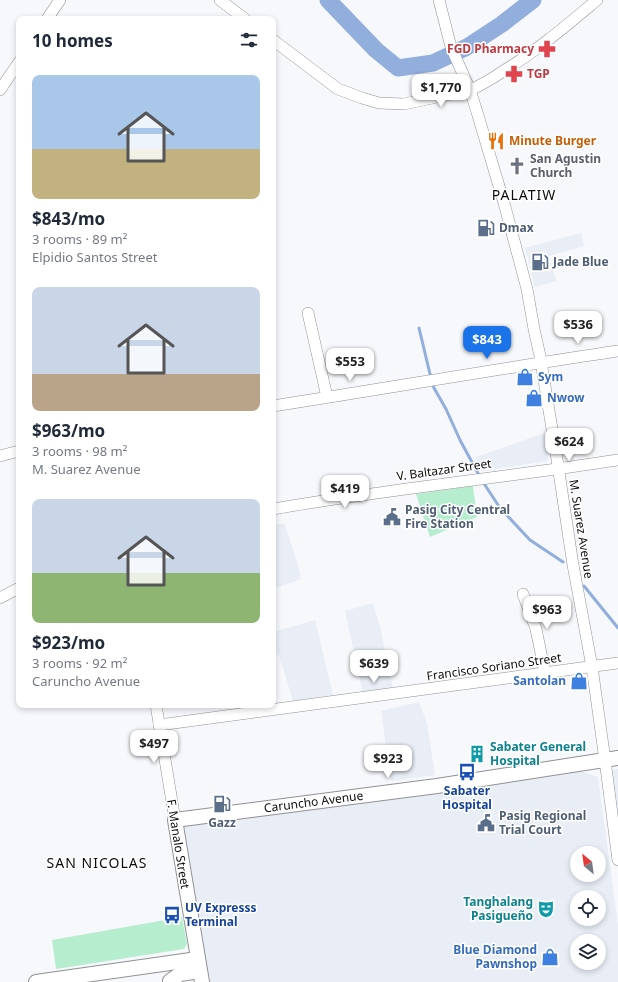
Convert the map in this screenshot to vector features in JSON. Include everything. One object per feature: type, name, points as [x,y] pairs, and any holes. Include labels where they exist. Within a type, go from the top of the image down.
[{"type":"main road","name":"Caruncho Avenue","points":[[174,820],[437,786],[612,759]]},
{"type":"main road","name":"F. Manalo Street","points":[[174,820],[194,960],[201,979]]},
{"type":"main road","points":[[36,982],[194,960],[195,967],[193,972],[180,974],[167,982]]},
{"type":"main road","points":[[167,982],[201,979]]},
{"type":"street","points":[[49,16],[60,0]]},
{"type":"street","points":[[220,0],[241,16]]},
{"type":"street","name":"M. Suarez Avenue","points":[[440,0],[451,47],[470,90],[525,279],[541,362],[573,565],[592,667],[612,759],[618,860]]},
{"type":"street","points":[[276,42],[338,89],[379,103],[404,104],[470,90],[480,86],[525,58],[598,0]]},
{"type":"street","points":[[0,90],[16,66]]},
{"type":"street","points":[[308,313],[327,398]]},
{"type":"street","points":[[276,406],[433,381],[541,362],[618,351]]},
{"type":"street","points":[[0,456],[16,452]]},
{"type":"street","name":"V. Baltazar Street","points":[[276,508],[331,499],[618,460]]},
{"type":"street","points":[[0,598],[16,590]]},
{"type":"street","points":[[523,594],[536,629],[545,673]]},
{"type":"street","name":"Francisco Soriano Street","points":[[159,724],[618,663]]},
{"type":"street","name":"F. Manalo Street","points":[[156,708],[174,820]]},
{"type":"shaded area","points":[[581,233],[584,246],[549,256],[556,281],[535,287],[525,248]]},
{"type":"shaded area","points":[[545,433],[548,461],[481,471],[476,457]]},
{"type":"shaded area","points":[[284,523],[297,561],[301,579],[276,588],[276,525]]},
{"type":"shaded area","points":[[373,603],[380,627],[393,689],[363,693],[345,611]]},
{"type":"shaded area","points":[[315,620],[333,695],[293,701],[279,655],[276,656],[276,631]]},
{"type":"shaded area","points":[[419,702],[427,723],[435,775],[391,781],[381,711]]},
{"type":"shaded area","points":[[618,769],[618,815],[612,770]]},
{"type":"shaded area","points":[[580,771],[598,777],[618,925],[618,982],[206,982],[183,826]]},
{"type":"green space","points":[[473,486],[477,517],[430,537],[416,494]]},
{"type":"green space","points":[[182,917],[187,944],[184,949],[56,969],[52,940]]},
{"type":"waterway","points":[[328,0],[376,50],[398,68],[433,63],[467,47],[502,24],[533,0]]},
{"type":"waterway","points":[[419,328],[434,388],[480,477]]},
{"type":"waterway","points":[[483,482],[500,508],[530,540],[563,562]]},
{"type":"waterway","points":[[584,586],[618,628]]},
{"type":"place","name":"FGD Pharmacy","points":[[547,49]]},
{"type":"place","name":"TGP","points":[[514,74]]},
{"type":"place","name":"Minute Burger","points":[[496,141]]},
{"type":"place","name":"San Agustin Church","points":[[517,166]]},
{"type":"place","name":"Dmax","points":[[486,228]]},
{"type":"place","name":"Jade Blue","points":[[540,262]]},
{"type":"place","name":"Sym","points":[[525,377]]},
{"type":"place","name":"Nwow","points":[[534,398]]},
{"type":"place","name":"Pasig City Central Fire Station","points":[[392,517]]},
{"type":"place","name":"Santolan","points":[[579,681]]},
{"type":"place","name":"Sabater General Hospital","points":[[477,754]]},
{"type":"place","name":"Sabater Hospital","points":[[467,772]]},
{"type":"place","name":"Gazz","points":[[222,804]]},
{"type":"place","name":"Pasig Regional Trial Court","points":[[486,823]]},
{"type":"place","name":"Tanghalang Pasigueño","points":[[546,909]]},
{"type":"place","name":"UV Expresss Terminal","points":[[172,915]]},
{"type":"place","name":"Blue Diamond Pawnshop","points":[[550,957]]},
{"type":"district","name":"PALATIW","points":[[524,195]]},
{"type":"district","name":"SAN NICOLAS","points":[[97,863]]}]
